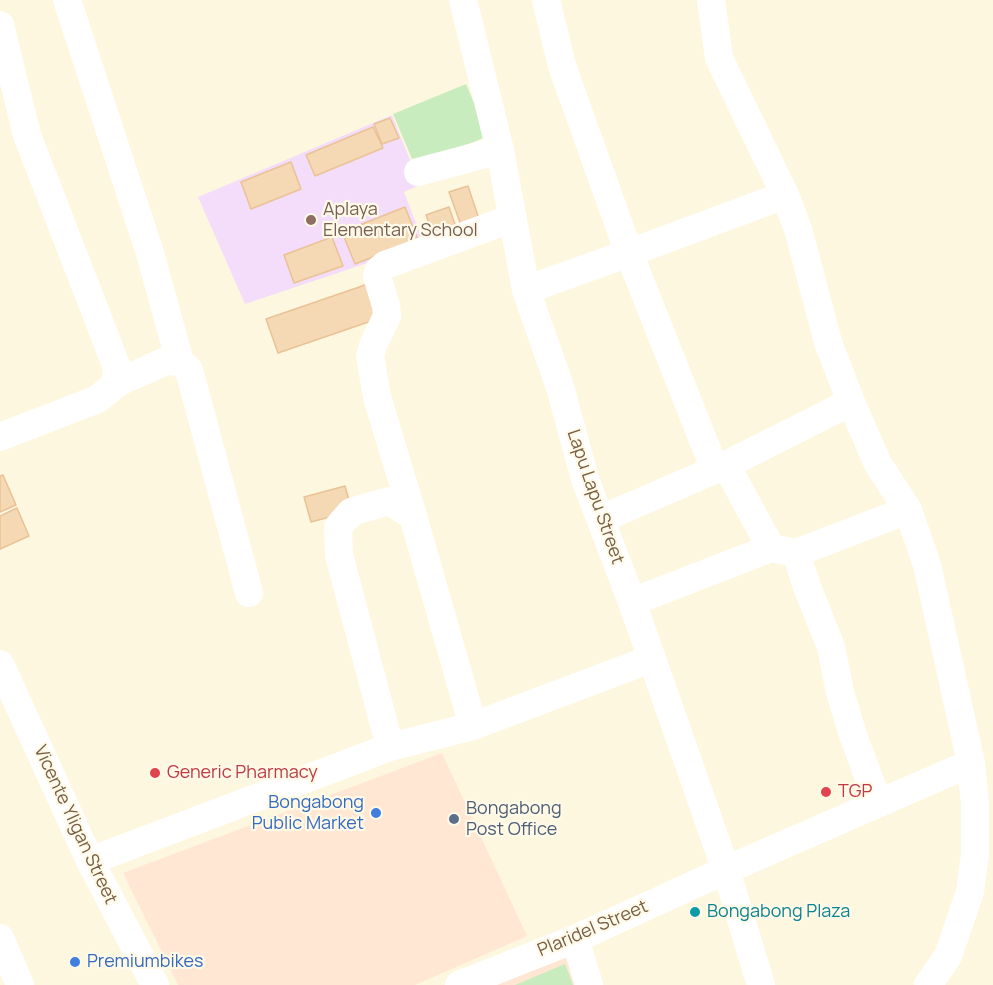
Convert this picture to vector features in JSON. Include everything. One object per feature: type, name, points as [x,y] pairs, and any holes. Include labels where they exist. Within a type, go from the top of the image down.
[{"type":"street","points":[[67,0],[150,254],[180,362],[189,370],[249,593]]},
{"type":"street","name":"Lapu Lapu Street","points":[[463,0],[500,150],[526,290],[560,387],[585,479],[632,602],[726,870],[761,985]]},
{"type":"street","points":[[546,0],[562,66],[629,253],[721,468],[783,550],[807,587],[831,647],[840,692],[878,803]]},
{"type":"street","points":[[711,0],[718,58],[785,195],[798,229],[828,342],[850,402],[878,464],[908,510],[927,566],[971,763],[975,804],[975,855],[970,892],[948,956],[928,985]]},
{"type":"street","points":[[0,25],[27,135],[116,364],[117,382]]},
{"type":"street","points":[[418,172],[500,150]]},
{"type":"street","points":[[526,290],[785,195]]},
{"type":"street","points":[[473,726],[377,397],[370,356],[387,316],[377,276],[379,270],[386,265],[513,218]]},
{"type":"street","points":[[0,437],[98,399],[117,382],[166,361],[180,362]]},
{"type":"street","points":[[601,519],[721,468],[850,402]]},
{"type":"street","points":[[390,747],[339,555],[338,527],[351,512],[389,501],[413,516]]},
{"type":"street","points":[[632,602],[908,510]]},
{"type":"street","points":[[90,861],[390,747],[473,726],[651,659]]},
{"type":"street","name":"Vicente Yligan Street","points":[[0,664],[90,861],[155,985]]},
{"type":"street","name":"Plaridel Street","points":[[459,985],[575,939],[971,763]]},
{"type":"street","points":[[0,938],[20,985]]},
{"type":"street","points":[[575,939],[589,985]]},
{"type":"shaded area","name":"Aplaya Elementary School","points":[[392,115],[420,185],[404,192],[424,244],[245,304],[198,197]]},
{"type":"shaded area","name":"Bongabong Public Market","points":[[442,753],[527,936],[415,985],[178,985],[123,873]]},
{"type":"shaded area","points":[[568,955],[578,985],[491,985]]},
{"type":"green space","points":[[466,84],[488,136],[415,166],[393,114]]},
{"type":"green space","points":[[565,964],[573,985],[515,985]]},
{"type":"building","points":[[390,118],[399,138],[382,144],[374,124]]},
{"type":"building","points":[[373,127],[383,148],[315,176],[306,155]]},
{"type":"building","points":[[291,162],[301,189],[251,209],[241,182]]},
{"type":"building","points":[[468,186],[480,222],[462,228],[449,192]]},
{"type":"building","points":[[405,207],[418,240],[355,264],[342,232]]},
{"type":"building","points":[[449,207],[459,236],[437,244],[426,215]]},
{"type":"building","points":[[332,237],[343,266],[294,283],[284,255]]},
{"type":"building","points":[[368,284],[380,318],[278,353],[266,319]]},
{"type":"building","points":[[3,475],[16,505],[0,512],[0,476]]},
{"type":"building","points":[[345,486],[352,511],[311,522],[304,497]]},
{"type":"building","points":[[17,508],[29,536],[0,549],[0,516]]},
{"type":"place","name":"Aplaya Elementary School","points":[[311,220]]},
{"type":"place","name":"Generic Pharmacy","points":[[155,773]]},
{"type":"place","name":"TGP","points":[[826,792]]},
{"type":"place","name":"Bongabong Public Market","points":[[376,813]]},
{"type":"place","name":"Bongabong Post Office","points":[[454,819]]},
{"type":"place","name":"Bongabong Plaza","points":[[695,912]]},
{"type":"place","name":"Premiumbikes","points":[[75,962]]}]
